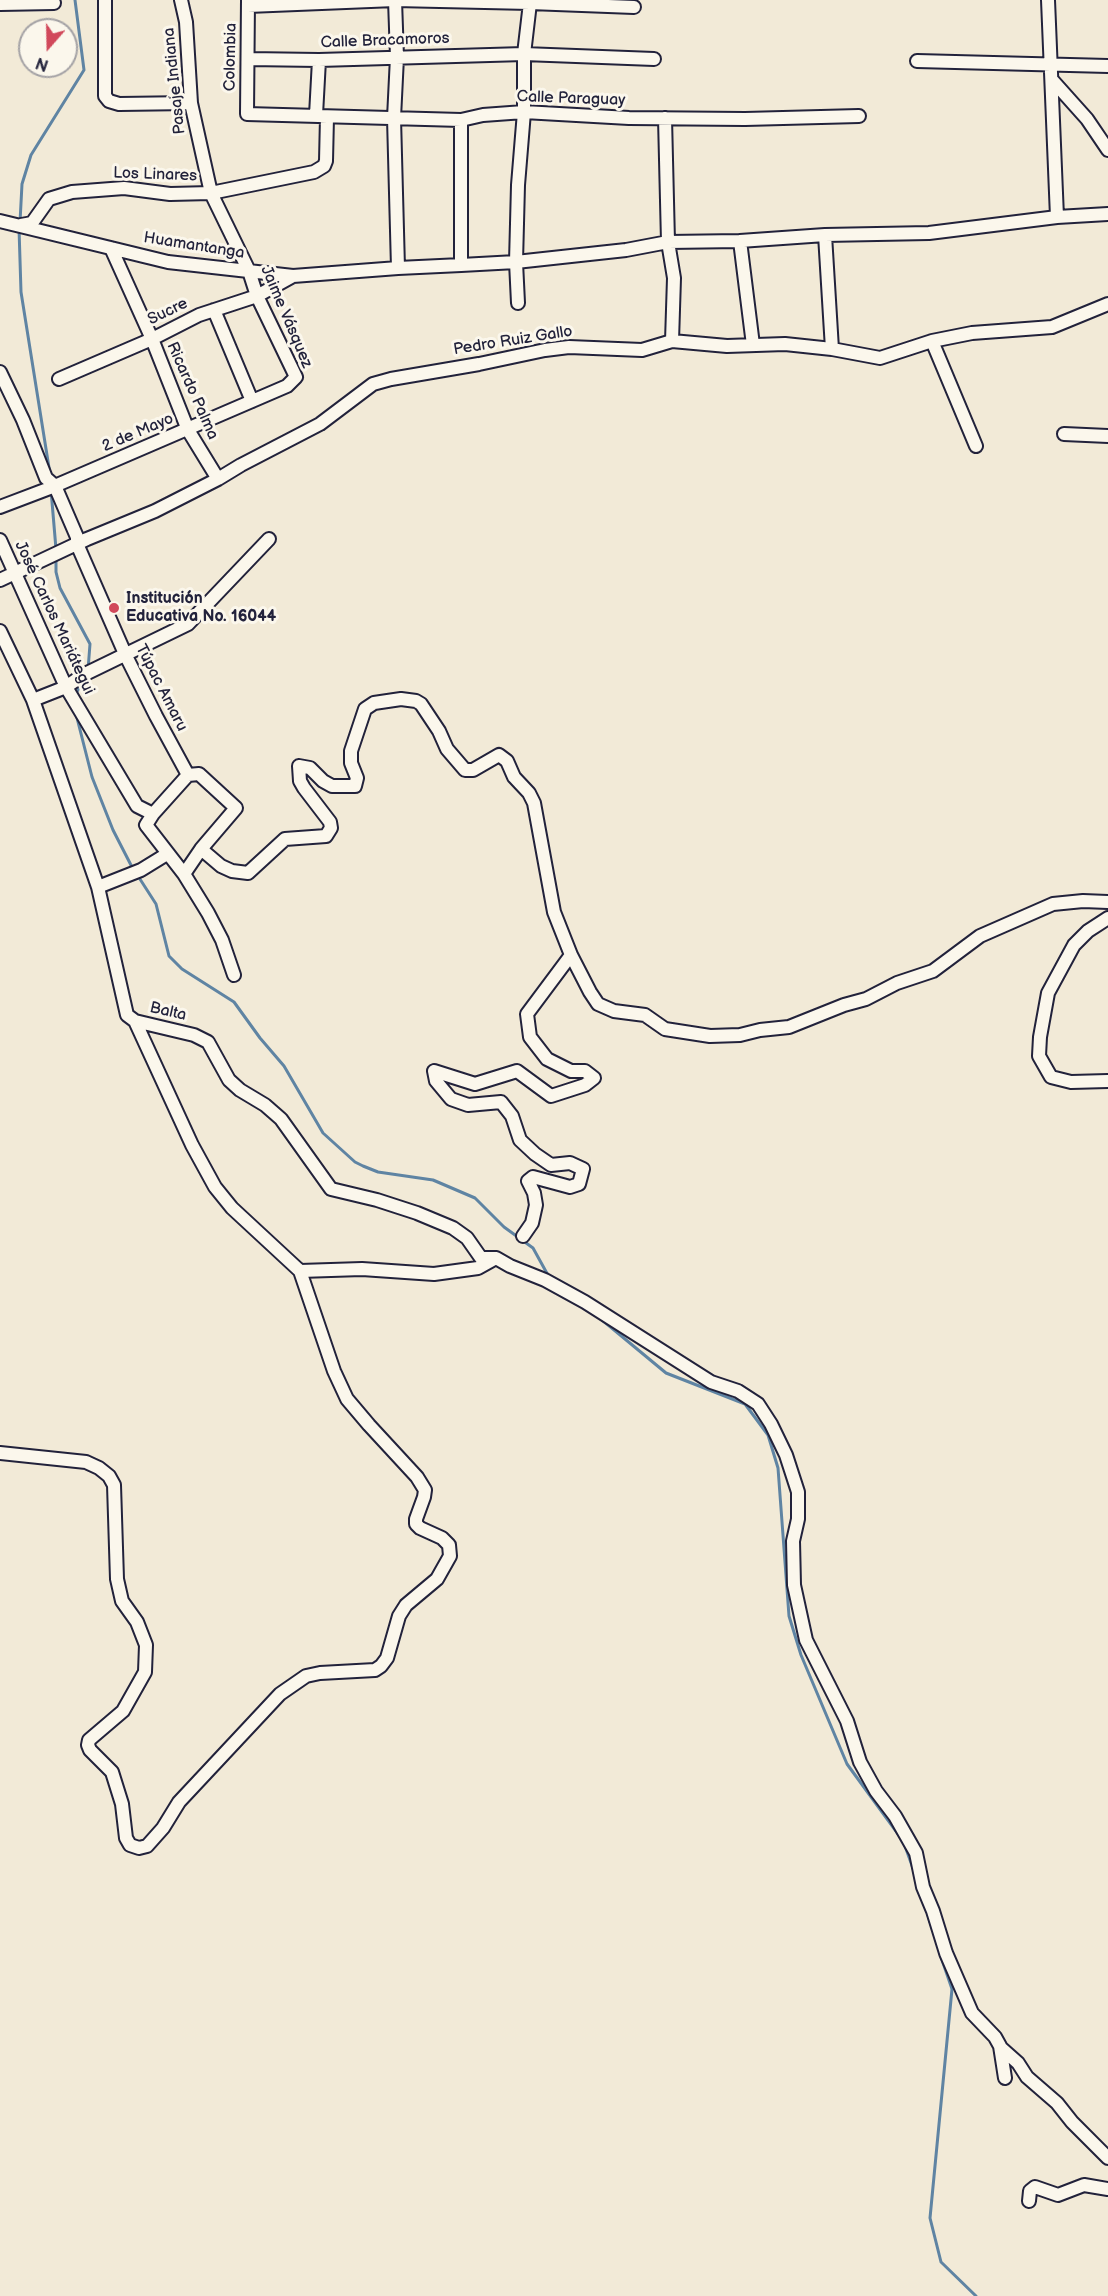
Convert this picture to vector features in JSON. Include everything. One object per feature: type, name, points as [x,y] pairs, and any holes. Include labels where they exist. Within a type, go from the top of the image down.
[{"type":"street","points":[[105,0],[105,96],[109,101],[119,104],[191,103]]},
{"type":"street","name":"Pasaje Indiana","points":[[181,0],[186,22],[191,103],[211,193]]},
{"type":"street","points":[[395,0],[397,57],[394,118],[398,268]]},
{"type":"street","points":[[248,3],[395,0],[530,1],[634,8]]},
{"type":"street","points":[[1048,0],[1057,217]]},
{"type":"street","points":[[518,303],[516,262],[518,185],[524,111],[524,54],[530,1]]},
{"type":"street","points":[[0,4],[54,3]]},
{"type":"street","name":"Colombia","points":[[247,114],[248,3]]},
{"type":"street","name":"Calle Bracamoros","points":[[248,59],[319,60],[524,54],[654,59]]},
{"type":"street","points":[[319,60],[321,116]]},
{"type":"street","points":[[917,61],[1108,66]]},
{"type":"street","points":[[1053,81],[1088,118],[1108,150]]},
{"type":"street","name":"Calle Paraguay","points":[[247,114],[461,120],[483,115],[524,111],[665,118],[859,116]]},
{"type":"street","name":"Los Linares","points":[[19,225],[32,223],[48,199],[72,192],[124,188],[161,193],[211,193],[314,172],[324,166],[326,161],[321,116]]},
{"type":"street","points":[[665,118],[668,242],[674,279],[672,342]]},
{"type":"street","points":[[461,120],[461,265]]},
{"type":"street","name":"Jaime Vásquez","points":[[211,193],[296,377],[287,387]]},
{"type":"street","name":"Huamantanga","points":[[0,221],[168,262],[292,276],[516,262],[626,250],[668,242],[928,232],[1057,217],[1108,214]]},
{"type":"street","points":[[825,235],[832,349]]},
{"type":"street","points":[[740,241],[753,345]]},
{"type":"street","name":"Ricardo Palma","points":[[111,248],[152,339],[188,430],[218,479]]},
{"type":"street","name":"Sucre","points":[[59,378],[214,310],[257,296],[292,276]]},
{"type":"street","name":"Pedro Ruiz Gallo","points":[[0,580],[155,511],[218,479],[320,424],[373,384],[391,379],[545,350],[569,347],[609,347],[642,350],[672,342],[727,346],[784,344],[832,349],[880,358],[932,341],[972,333],[1052,327],[1108,304]]},
{"type":"street","points":[[214,310],[252,401]]},
{"type":"street","points":[[932,341],[976,446]]},
{"type":"street","name":"Túpac Amaru","points":[[0,372],[5,395],[23,420],[46,478],[53,484],[126,656],[188,775]]},
{"type":"street","name":"2 de Mayo","points":[[0,507],[287,387]]},
{"type":"street","points":[[1064,434],[1108,436]]},
{"type":"street","points":[[33,700],[66,687],[83,675],[188,624],[204,610],[269,539]]},
{"type":"street","name":"José Carlos Mariátegui","points":[[0,540],[66,687],[137,806],[153,814]]},
{"type":"street","name":"Balta","points":[[0,631],[33,700],[98,887],[127,1015],[135,1021],[194,1035],[208,1042],[230,1080],[240,1090],[265,1105],[281,1119],[331,1189],[377,1200],[453,1228],[466,1238],[481,1258],[496,1258]]},
{"type":"street","points":[[201,849],[221,866],[232,871],[248,873],[285,839],[326,836],[331,828],[330,822],[300,781],[300,766],[310,768],[323,781],[332,786],[355,786],[357,778],[351,763],[351,751],[365,709],[374,704],[401,699],[416,701],[425,709],[447,749],[465,770],[473,770],[495,756],[503,756],[514,777],[529,793],[534,803],[554,912],[571,955],[598,1004],[614,1011],[645,1015],[665,1029],[710,1036],[741,1035],[760,1030],[789,1027],[844,1005],[866,999],[897,983],[933,971],[980,936],[1053,904],[1083,901],[1108,902]]},
{"type":"street","points":[[184,874],[201,849],[236,808],[199,774],[188,775],[146,825],[184,874],[208,913],[222,940],[234,975]]},
{"type":"street","points":[[98,887],[141,870],[167,854]]},
{"type":"street","points":[[1108,918],[1088,931],[1074,945],[1048,993],[1040,1036],[1039,1056],[1051,1077],[1071,1082],[1108,1082]]},
{"type":"street","points":[[523,1236],[532,1223],[536,1205],[534,1193],[528,1181],[532,1177],[570,1187],[579,1184],[583,1169],[570,1163],[551,1165],[520,1140],[512,1116],[501,1102],[468,1105],[451,1099],[436,1081],[434,1071],[475,1084],[517,1071],[551,1096],[585,1085],[594,1078],[585,1071],[571,1071],[548,1059],[530,1037],[527,1014],[571,955]]},
{"type":"street","points":[[0,1453],[86,1462],[109,1476],[114,1485],[117,1579],[122,1601],[137,1622],[147,1645],[145,1672],[123,1711],[89,1740],[88,1745],[90,1750],[112,1772],[122,1804],[126,1838],[130,1845],[139,1848],[147,1846],[163,1828],[179,1802],[280,1694],[306,1676],[375,1670],[381,1666],[387,1658],[399,1616],[406,1605],[437,1579],[450,1556],[449,1545],[442,1538],[416,1524],[424,1497],[424,1490],[417,1477],[347,1399],[334,1371],[300,1271],[232,1208],[215,1187],[192,1145],[135,1021]]},
{"type":"street","points":[[300,1271],[362,1269],[434,1274],[478,1268],[496,1258],[510,1266],[532,1273],[585,1302],[711,1382],[738,1391],[758,1404],[786,1455],[798,1492],[798,1520],[793,1540],[794,1584],[806,1640],[847,1721],[860,1762],[916,1853],[922,1887],[933,1911],[946,1953],[972,2013],[995,2037],[1000,2047],[1005,2078]]},
{"type":"street","points":[[1000,2047],[1018,2063],[1027,2077],[1057,2103],[1072,2122],[1108,2158]]},
{"type":"street","points":[[1029,2201],[1030,2191],[1035,2187],[1058,2195],[1084,2185],[1108,2188]]},
{"type":"waterway","points":[[20,222],[22,184],[31,155],[84,70],[75,0]]},
{"type":"waterway","points":[[19,228],[21,292],[50,474]]},
{"type":"waterway","points":[[51,490],[56,549]]},
{"type":"waterway","points":[[56,559],[60,588],[90,644],[88,670]]},
{"type":"waterway","points":[[75,696],[81,683]]},
{"type":"waterway","points":[[76,714],[92,777],[113,830],[134,871]]},
{"type":"waterway","points":[[138,876],[156,904],[169,956],[182,969],[234,1002],[284,1066],[323,1133],[355,1162],[363,1166],[378,1172],[433,1180],[475,1198],[504,1227],[533,1248],[549,1277]]},
{"type":"waterway","points":[[596,1315],[666,1373],[745,1404],[768,1435],[778,1468],[789,1616],[801,1655],[847,1764],[901,1838]]},
{"type":"waterway","points":[[905,1846],[915,1874]]},
{"type":"waterway","points":[[926,1908],[930,1922]]},
{"type":"waterway","points":[[941,1957],[952,1989],[930,2218],[941,2262],[976,2296]]},
{"type":"place","name":"Institución Educativa No. 16044","points":[[114,608]]}]
